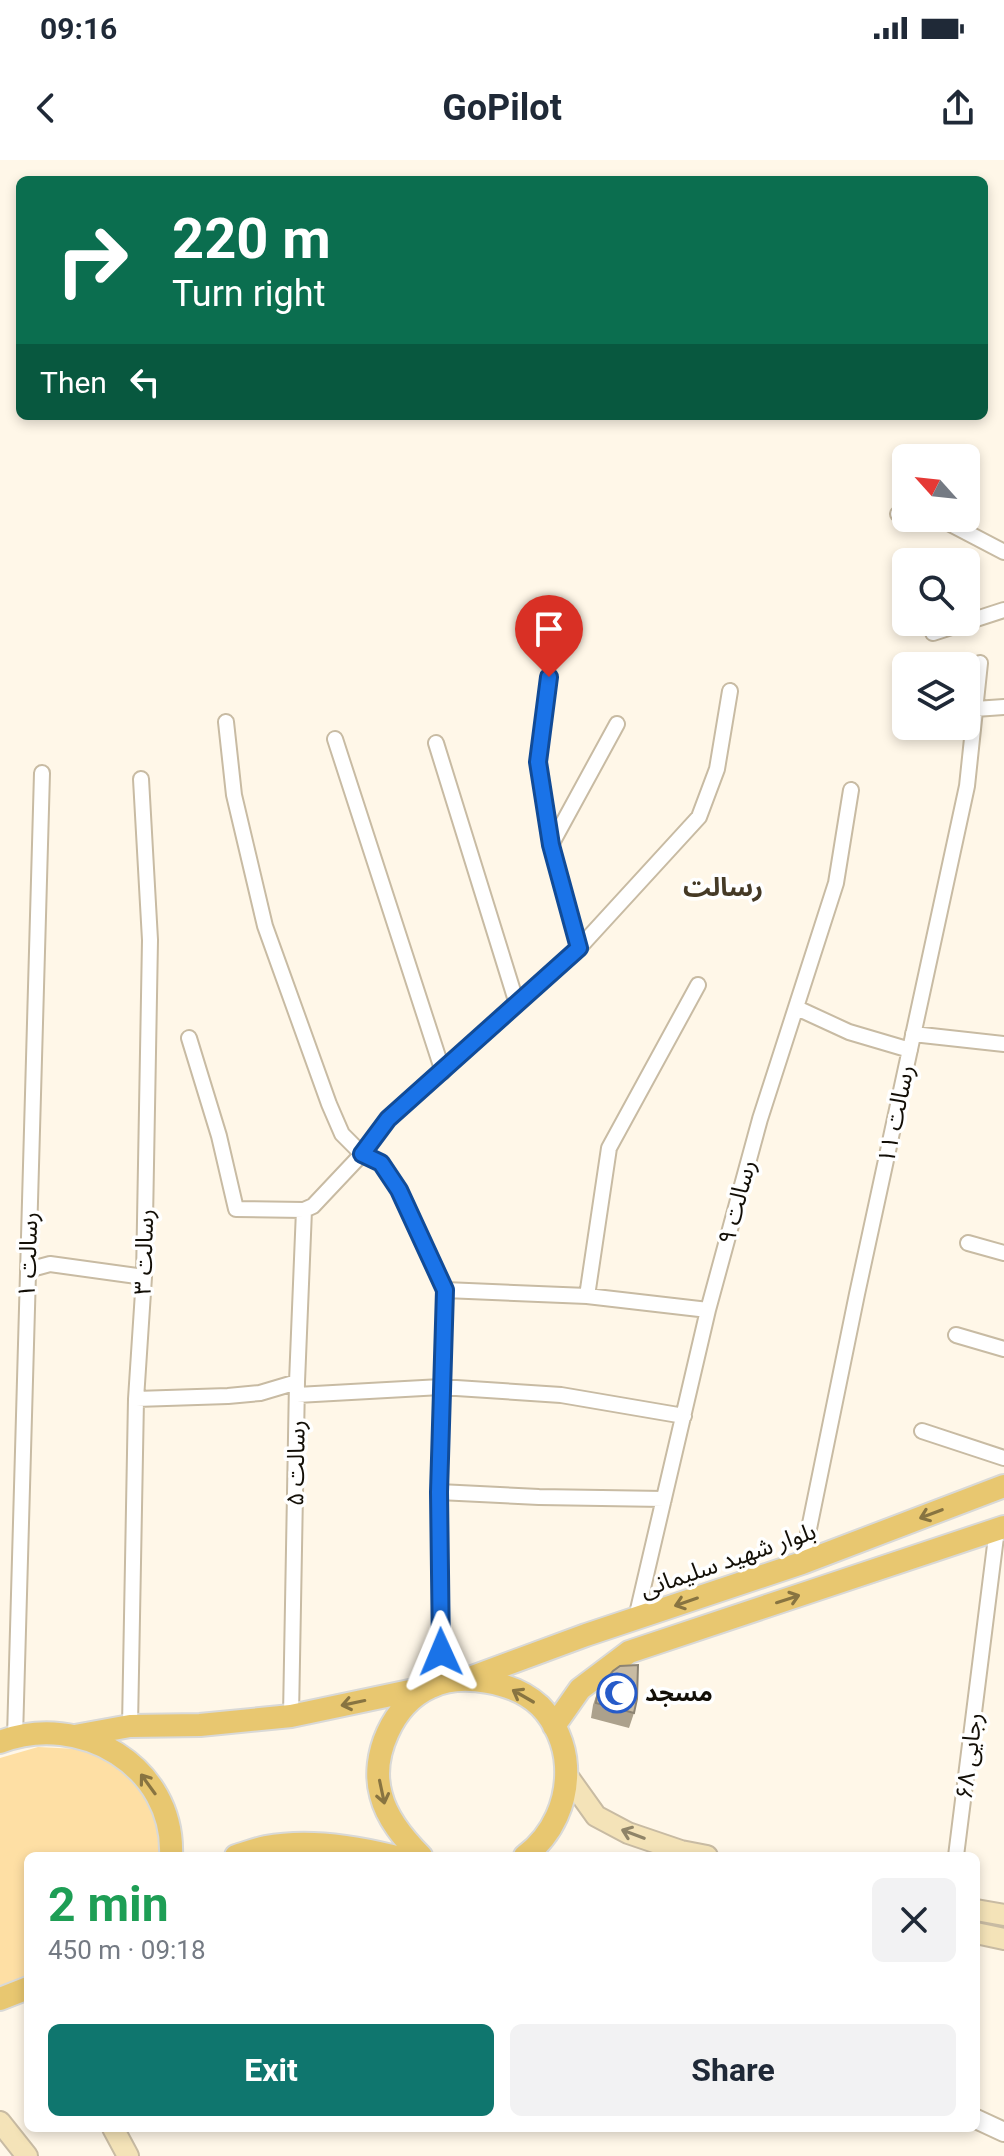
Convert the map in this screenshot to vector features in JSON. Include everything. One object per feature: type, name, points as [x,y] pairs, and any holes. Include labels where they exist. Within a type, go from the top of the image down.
[{"type":"main road","name":"بلوار شهید سلیمانی","points":[[467,1679],[802,1563],[1004,1486]]},
{"type":"main road","points":[[554,1726],[580,1689],[629,1652],[1001,1528]]},
{"type":"main road","points":[[75,1736],[130,1726],[200,1725],[291,1716],[467,1679],[495,1683],[517,1691],[540,1706],[565,1749],[564,1799],[553,1826],[531,1852]]},
{"type":"main road","points":[[418,1852],[393,1823],[380,1794],[379,1765],[394,1719],[409,1703],[435,1685]]},
{"type":"main road","points":[[7,1740],[44,1734],[75,1736],[104,1745],[130,1762],[151,1784],[165,1812],[171,1852]]},
{"type":"main road","points":[[566,1774],[596,1816],[628,1833],[686,1852]]},
{"type":"main road","points":[[249,1852],[266,1847],[305,1844],[356,1847],[376,1852]]},
{"type":"main road","points":[[980,1911],[1004,1915]]},
{"type":"main road","points":[[980,1934],[1004,1939]]},
{"type":"main road","points":[[0,1999],[24,1990]]},
{"type":"main road","points":[[0,2122],[27,2156]]},
{"type":"main road","points":[[115,2132],[128,2156]]},
{"type":"street","points":[[966,532],[1004,552]]},
{"type":"street","points":[[980,618],[1004,610]]},
{"type":"street","points":[[549,677],[538,762],[551,845],[579,948]]},
{"type":"street","points":[[189,1038],[219,1136],[236,1209],[304,1210],[313,1206],[362,1154],[388,1119],[579,948],[699,817],[717,769],[730,691]]},
{"type":"street","points":[[980,709],[1004,707]]},
{"type":"street","points":[[226,722],[234,795],[265,926],[342,1134],[362,1154],[381,1163],[399,1190],[445,1290],[435,1685]]},
{"type":"street","points":[[551,845],[617,724]]},
{"type":"street","points":[[335,739],[443,1072]]},
{"type":"street","name":"رسالت ۱۱","points":[[802,1563],[967,786],[972,740]]},
{"type":"street","points":[[436,743],[517,1004]]},
{"type":"street","name":"رسالت ۱","points":[[7,1740],[15,1710],[42,773]]},
{"type":"street","name":"رسالت ۳","points":[[130,1726],[136,1399],[144,1277],[150,940],[141,779]]},
{"type":"street","name":"رسالت ۹","points":[[636,1618],[708,1310],[760,1119],[836,883],[851,790]]},
{"type":"street","points":[[587,1296],[609,1148],[698,985]]},
{"type":"street","points":[[797,1008],[849,1032],[910,1050]]},
{"type":"street","points":[[913,1034],[1004,1044]]},
{"type":"street","name":"رسالت ۵","points":[[291,1716],[297,1389],[304,1210]]},
{"type":"street","points":[[968,1243],[1004,1253]]},
{"type":"street","points":[[28,1270],[50,1264],[144,1277]]},
{"type":"street","points":[[445,1290],[587,1296],[708,1310]]},
{"type":"street","points":[[956,1335],[1004,1349]]},
{"type":"street","points":[[136,1399],[297,1389],[441,1387],[561,1395],[684,1416]]},
{"type":"street","points":[[922,1431],[1004,1458]]},
{"type":"street","points":[[439,1492],[664,1499]]},
{"type":"street","name":"رجایی ۶۸","points":[[956,1852],[1001,1528]]},
{"type":"street","points":[[0,1707],[15,1710]]},
{"type":"street","points":[[980,2121],[1004,2132]]},
{"type":"shaded area","points":[[38,1747],[78,1749],[117,1763],[150,1793],[163,1852],[24,1852],[24,1981],[0,1989],[0,1758]]},
{"type":"building","points":[[638,1665],[634,1713],[596,1703],[598,1690],[613,1671],[620,1666]]},
{"type":"place","name":"مسجد","points":[[617,1693]]},
{"type":"district","name":"رسالت","points":[[723,887]]},
{"type":"route","points":[[441,1652],[439,1492],[445,1290],[399,1190],[381,1163],[362,1154],[388,1119],[579,948],[551,845],[538,762],[549,677]]}]
